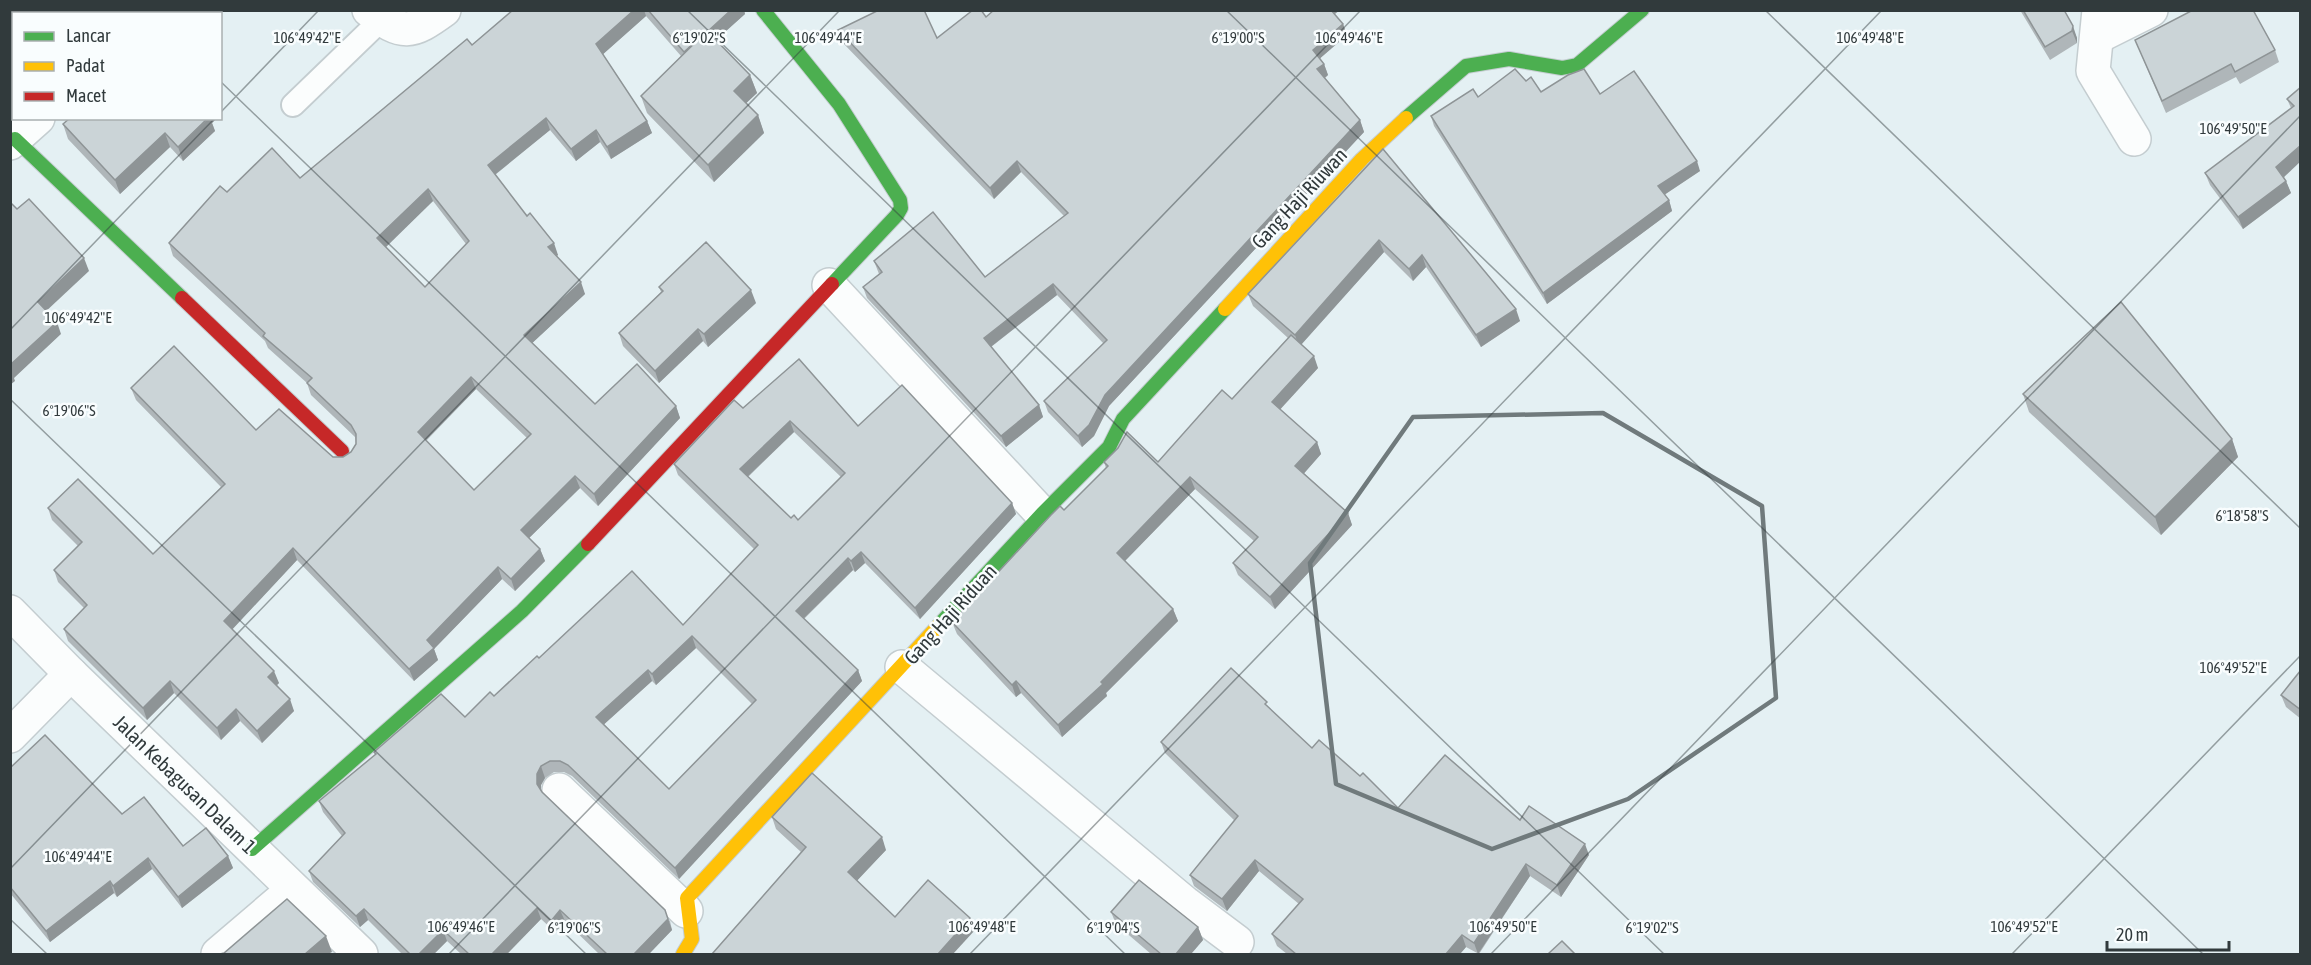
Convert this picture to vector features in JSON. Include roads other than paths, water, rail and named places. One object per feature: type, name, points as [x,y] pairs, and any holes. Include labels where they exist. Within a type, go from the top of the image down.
[{"type":"street","points":[[375,15],[398,29],[418,29],[444,10]]},
{"type":"street","points":[[252,849],[522,611],[897,215],[901,208],[900,200],[839,104],[763,10]]},
{"type":"street","name":"Gang Haji Riuwan","points":[[1042,514],[1109,447],[1123,419],[1263,265],[1362,159],[1424,100],[1466,66],[1509,60],[1562,68],[1577,65],[1642,10]]},
{"type":"street","points":[[2134,139],[2093,71],[2098,23],[2151,10]]},
{"type":"street","points":[[21,133],[342,451]]},
{"type":"street","points":[[829,285],[1042,514]]},
{"type":"street","name":"Gang Haji Riduan","points":[[686,911],[687,898],[1042,514]]},
{"type":"street","name":"Jalan Kebagusan Dalam 1","points":[[10,612],[71,675],[361,954]]},
{"type":"street","points":[[902,667],[1185,903],[1237,942]]},
{"type":"street","points":[[10,736],[71,675]]},
{"type":"street","points":[[559,790],[686,911],[693,929],[693,941],[683,954]]},
{"type":"street","points":[[218,954],[292,890]]},
{"type":"lane","points":[[293,105],[375,15]]}]
